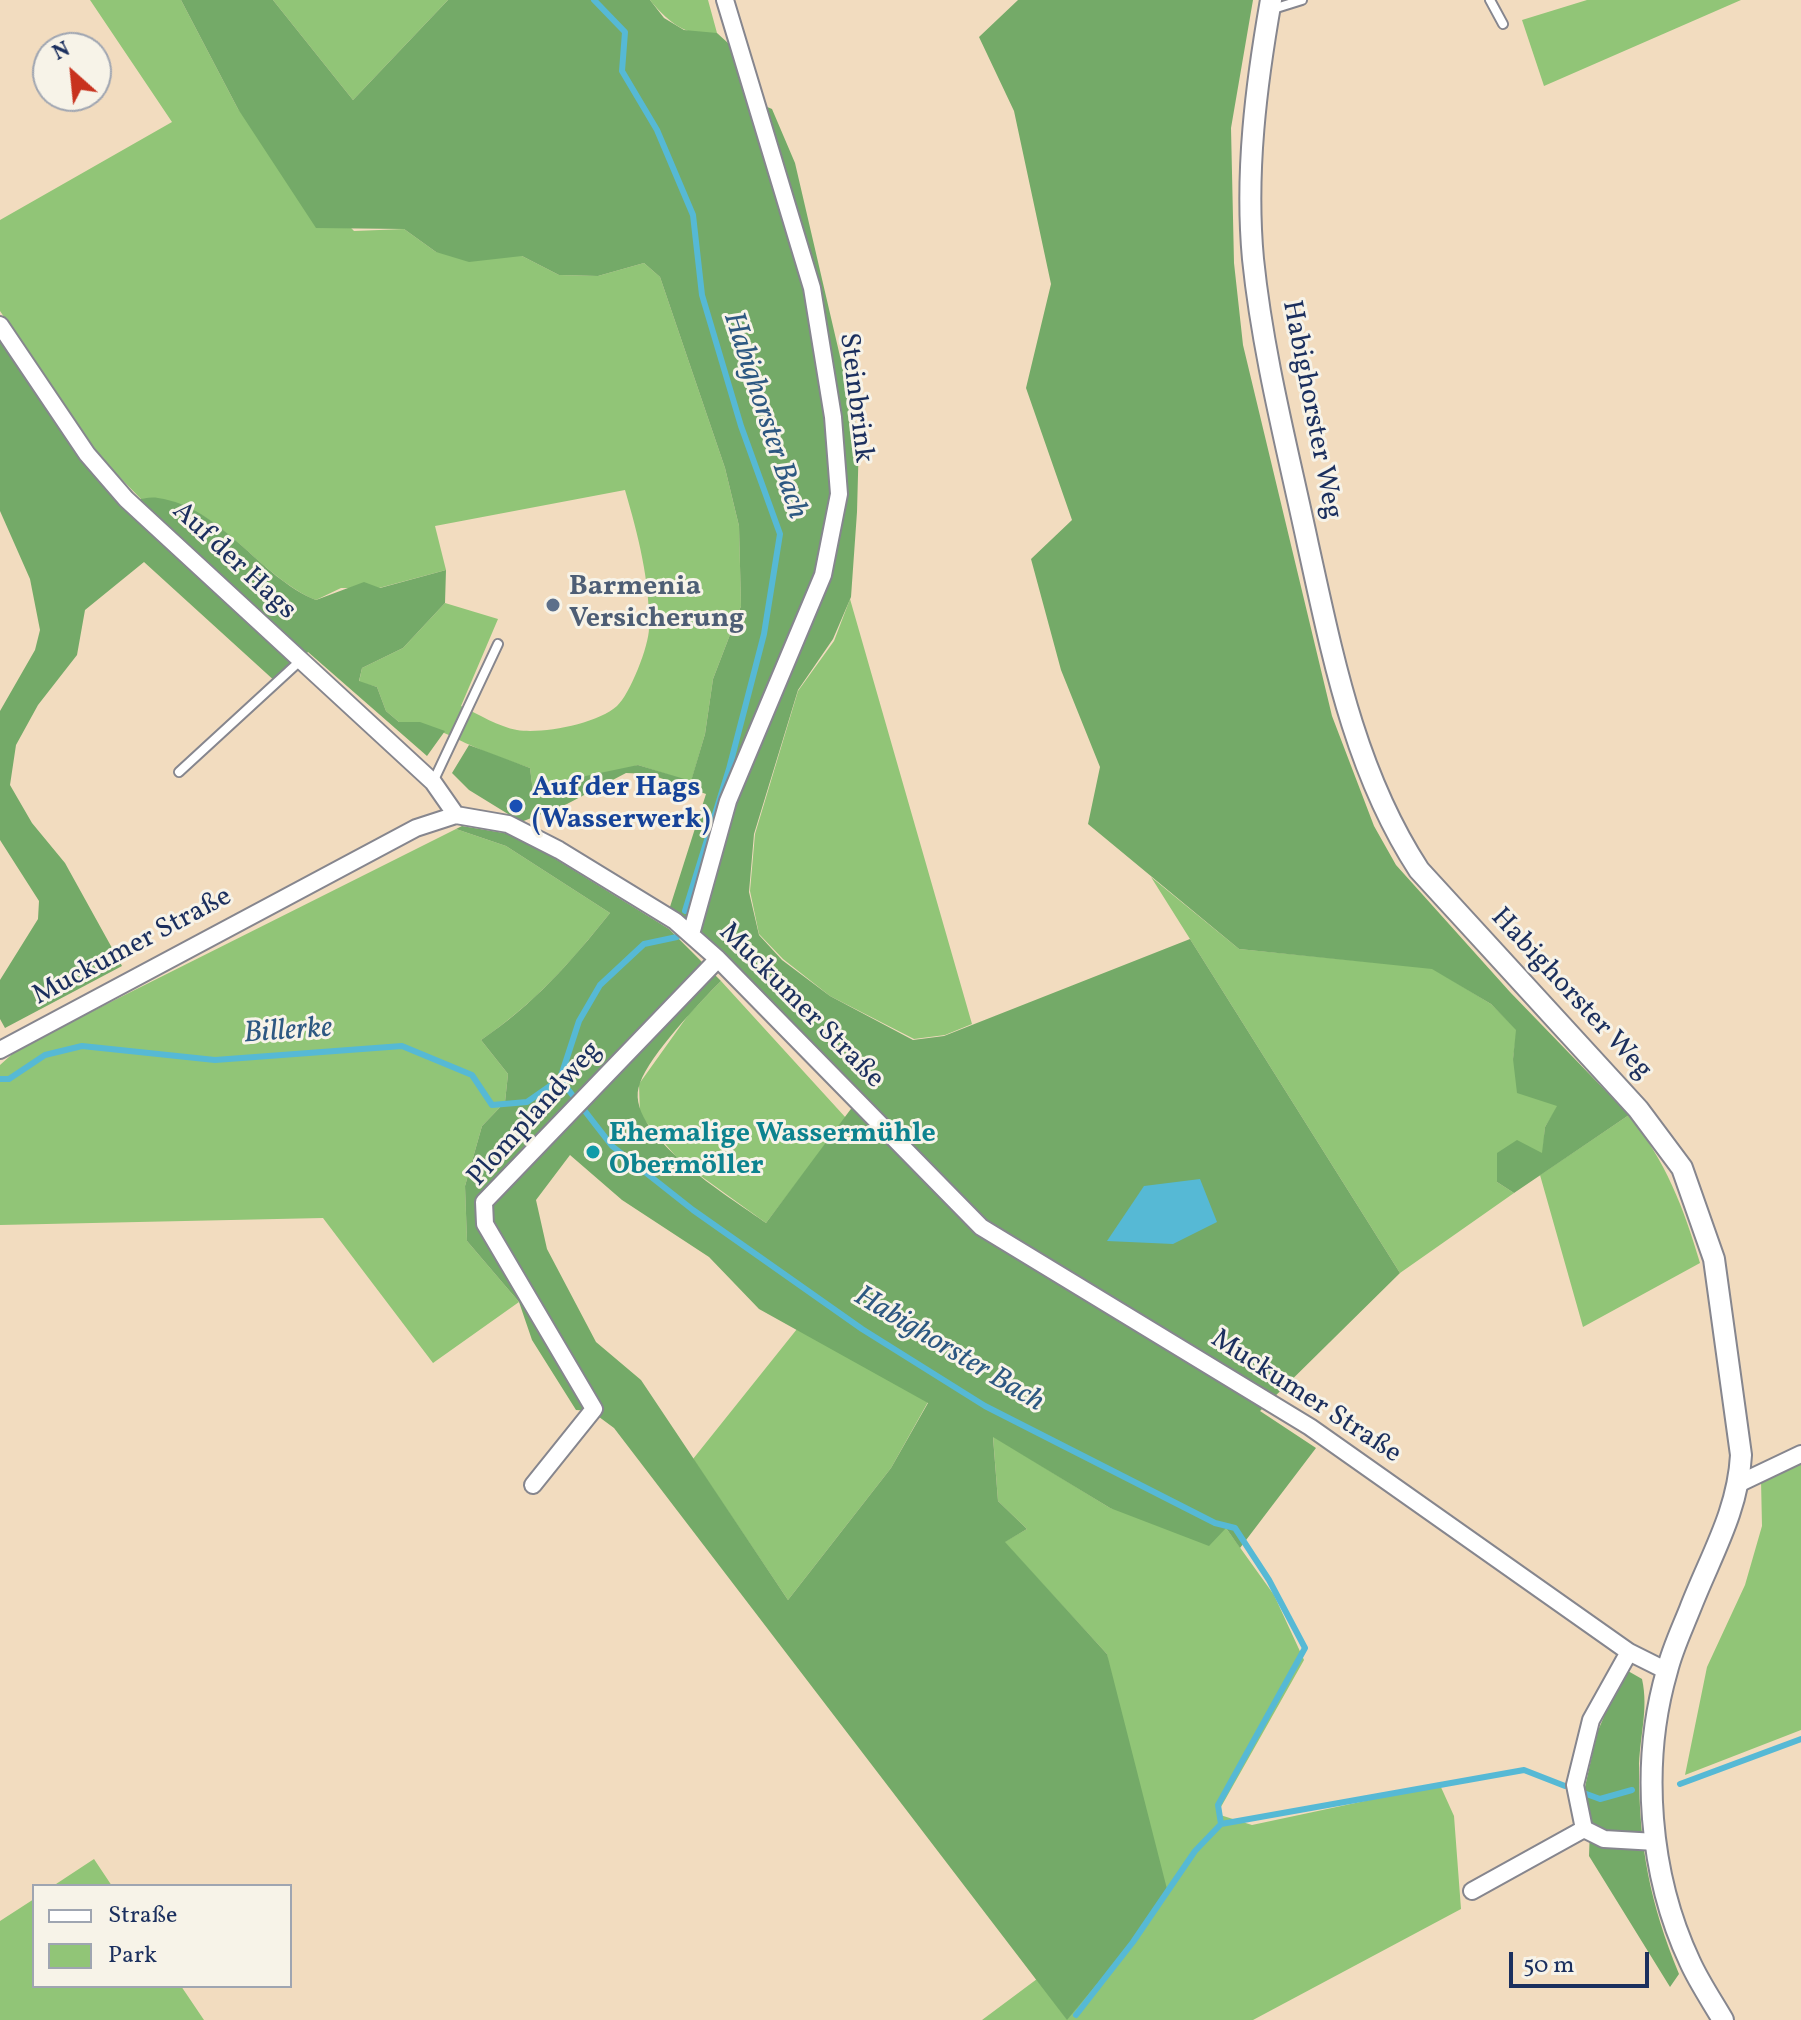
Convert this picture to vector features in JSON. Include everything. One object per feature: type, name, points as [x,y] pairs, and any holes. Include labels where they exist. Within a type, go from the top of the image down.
[{"type":"street","name":"Steinbrink","points":[[691,934],[728,801],[823,575],[839,494],[833,417],[812,288],[725,0]]},
{"type":"street","name":"Habighorster Weg","points":[[1270,5],[1251,158],[1253,258],[1266,348],[1347,713],[1394,832],[1419,870],[1638,1109],[1682,1168],[1714,1259],[1741,1455],[1740,1483],[1731,1518],[1701,1581],[1667,1671],[1654,1733],[1653,1797],[1659,1866],[1673,1920],[1690,1962],[1723,2020]]},
{"type":"street","name":"Auf der Hags","points":[[0,325],[87,454],[126,499],[433,782],[456,815]]},
{"type":"street","name":"Muckumer Straße","points":[[0,1050],[416,828],[456,815],[508,824],[559,850],[691,934],[981,1227],[1310,1427],[1629,1652],[1667,1671]]},
{"type":"street","name":"Plomplandweg","points":[[533,1485],[594,1409],[485,1224],[484,1202],[718,959]]},
{"type":"street","points":[[1740,1483],[1801,1454]]},
{"type":"street","points":[[1584,1829],[1575,1785],[1591,1720],[1629,1652]]},
{"type":"street","points":[[1584,1829],[1604,1839],[1656,1842]]},
{"type":"street","points":[[1472,1891],[1584,1829]]},
{"type":"lane","points":[[1270,5],[1302,0]]},
{"type":"lane","points":[[1490,0],[1503,24]]},
{"type":"lane","points":[[433,782],[498,644]]},
{"type":"lane","points":[[179,772],[301,660]]},
{"type":"green space","points":[[90,0],[181,0],[238,109],[354,231],[404,229],[436,252],[522,256],[559,275],[598,276],[644,263],[660,277],[725,468],[739,526],[741,606],[713,679],[705,734],[691,782],[638,765],[562,792],[533,792],[530,768],[428,726],[399,722],[386,711],[377,687],[359,682],[362,668],[403,648],[445,603],[498,619],[461,706],[503,726],[528,731],[583,723],[617,706],[638,669],[649,628],[645,575],[625,490],[435,526],[446,570],[379,588],[341,588],[316,600],[273,573],[233,538],[190,509],[167,501],[141,499],[95,452],[0,311],[0,220],[172,122]]},
{"type":"green space","points":[[181,0],[273,0],[353,100],[448,0],[650,0],[664,18],[684,30],[717,33],[739,53],[753,101],[772,109],[795,163],[859,438],[851,597],[833,639],[798,690],[754,834],[749,892],[759,935],[782,960],[830,996],[913,1040],[944,1036],[1190,939],[1400,1273],[1260,1411],[1316,1448],[1240,1548],[1226,1528],[1209,1546],[1110,1508],[993,1437],[998,1501],[1027,1529],[1005,1542],[1107,1654],[1167,1889],[1133,1941],[1067,2020],[614,1428],[591,1411],[576,1410],[532,1340],[519,1302],[467,1241],[465,1186],[482,1126],[505,1102],[508,1074],[481,1040],[550,982],[610,913],[506,846],[456,829],[462,826],[510,834],[549,855],[669,929],[721,981],[676,1030],[645,1071],[638,1102],[646,1122],[683,1162],[766,1223],[862,1094],[700,930],[669,910],[706,794],[649,774],[626,773],[567,804],[521,822],[469,790],[452,773],[469,745],[530,768],[533,792],[562,792],[576,778],[638,765],[691,781],[705,734],[713,679],[741,606],[739,526],[725,468],[660,277],[644,263],[598,276],[559,275],[522,256],[469,262],[436,252],[404,229],[316,228],[238,109]],"holes":[[[570,1155],[622,1200],[709,1257],[759,1309],[928,1403],[891,1468],[788,1600],[641,1380],[596,1342],[547,1249],[536,1200]]]},
{"type":"green space","points":[[273,0],[448,0],[353,100]]},
{"type":"green space","points":[[650,0],[708,0],[717,33],[697,33],[679,27]]},
{"type":"green space","points":[[1018,0],[1253,0],[1231,128],[1234,263],[1243,345],[1332,716],[1374,826],[1396,865],[1510,992],[1629,1115],[1514,1193],[1497,1182],[1497,1153],[1517,1140],[1542,1153],[1545,1127],[1557,1106],[1517,1093],[1513,1059],[1516,1030],[1491,1004],[1432,969],[1239,949],[1088,824],[1100,767],[1061,670],[1031,559],[1072,520],[1026,388],[1051,284],[1014,111],[979,37]]},
{"type":"green space","points":[[1587,0],[1741,0],[1544,86],[1522,20]]},
{"type":"green space","points":[[0,341],[81,461],[121,504],[154,498],[181,504],[202,514],[276,576],[316,600],[364,582],[380,588],[446,570],[445,603],[403,648],[362,668],[359,681],[377,687],[386,711],[399,722],[420,722],[445,731],[427,756],[308,652],[277,683],[144,562],[85,610],[77,655],[38,705],[16,745],[10,785],[32,823],[65,863],[122,966],[5,1028],[0,1019],[0,980],[38,919],[39,901],[0,840],[0,711],[35,650],[40,630],[30,579],[0,511]]},
{"type":"green space","points":[[850,599],[972,1024],[945,1035],[914,1039],[830,996],[783,959],[759,934],[750,891],[755,834],[798,691],[834,641]]},
{"type":"green space","points":[[456,829],[506,846],[610,913],[551,981],[518,1012],[481,1040],[508,1074],[505,1102],[482,1126],[465,1186],[467,1241],[519,1302],[433,1363],[323,1218],[0,1225],[0,1065],[19,1048]]},
{"type":"green space","points":[[1151,877],[1239,949],[1432,968],[1491,1004],[1517,1030],[1513,1059],[1558,1106],[1545,1127],[1543,1153],[1497,1182],[1514,1193],[1400,1273]]},
{"type":"green space","points":[[721,981],[846,1118],[766,1223],[680,1161],[640,1115],[639,1084],[689,1014]]},
{"type":"green space","points":[[1629,1115],[1653,1149],[1672,1185],[1700,1263],[1583,1327],[1540,1175]]},
{"type":"green space","points":[[797,1329],[928,1402],[891,1468],[788,1600],[693,1459]]},
{"type":"green space","points":[[993,1436],[1110,1508],[1226,1528],[1274,1595],[1304,1660],[1217,1814],[1252,1825],[1440,1785],[1454,1816],[1461,1909],[1253,2020],[982,2020],[1037,1979],[1067,2019],[1133,1941],[1107,1654],[1004,1542],[1027,1529],[998,1501]]},
{"type":"green space","points":[[1801,1461],[1801,1730],[1685,1775],[1707,1667],[1745,1585],[1762,1526],[1761,1480]]},
{"type":"green space","points":[[1628,1671],[1642,1679],[1644,1690],[1639,1758],[1641,1824],[1654,1899],[1679,1974],[1670,1987],[1589,1856],[1590,1828],[1581,1805],[1597,1733],[1620,1679]]},
{"type":"green space","points":[[94,1859],[111,1884],[56,1884]]},
{"type":"green space","points":[[32,1900],[32,1988],[182,1988],[204,2020],[0,2020],[0,1921]]},
{"type":"water","points":[[1200,1179],[1217,1222],[1173,1244],[1107,1241],[1144,1186]]},
{"type":"waterway","name":"Habighorster Bach","points":[[594,0],[625,32],[622,71],[657,130],[693,215],[702,295],[741,426],[780,534],[764,634],[729,769],[685,911]]},
{"type":"waterway","name":"Habighorster Bach","points":[[677,937],[644,944],[600,985],[579,1021],[560,1079],[612,1146],[693,1210],[862,1329],[985,1406],[1215,1523],[1235,1528],[1269,1580],[1305,1648],[1218,1805],[1221,1824],[1524,1770],[1565,1786]]},
{"type":"waterway","name":"Billerke","points":[[0,1079],[9,1079],[45,1055],[82,1046],[215,1060],[402,1046],[472,1075],[492,1105],[527,1102],[560,1079]]},
{"type":"waterway","name":"Habighorster Bach","points":[[1680,1784],[1801,1739]]},
{"type":"waterway","name":"Habighorster Bach","points":[[1581,1792],[1600,1799],[1632,1790]]},
{"type":"waterway","name":"Habighorster Bach","points":[[1076,2015],[1133,1942],[1195,1851],[1221,1824]]},
{"type":"place","name":"Barmenia Versicherung","points":[[553,605]]},
{"type":"place","name":"Auf der Hags (Wasserwerk)","points":[[516,806]]},
{"type":"place","name":"Ehemalige Wassermühle Obermöller","points":[[593,1152]]}]
